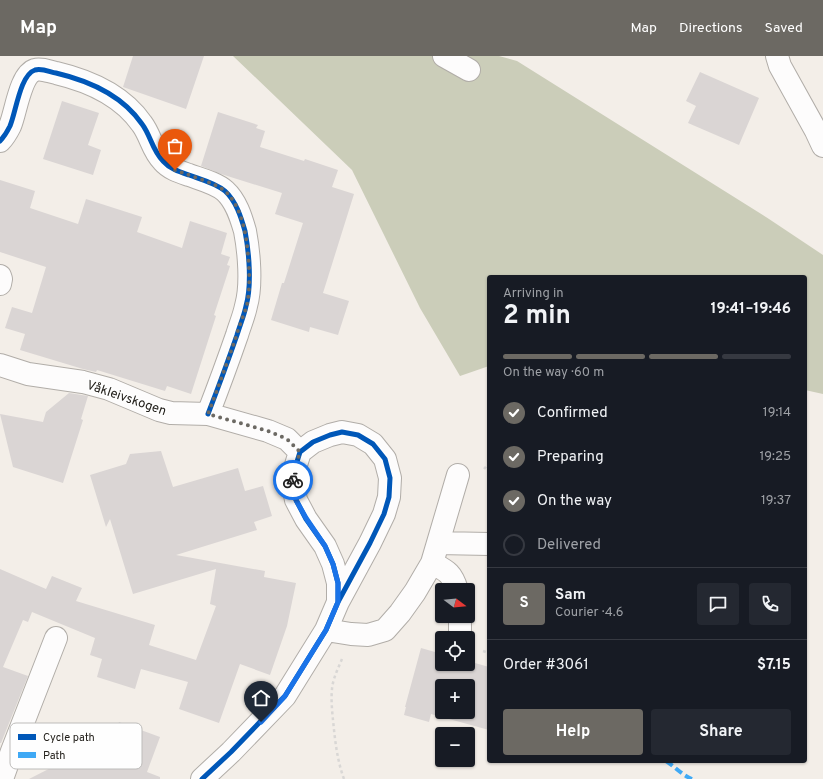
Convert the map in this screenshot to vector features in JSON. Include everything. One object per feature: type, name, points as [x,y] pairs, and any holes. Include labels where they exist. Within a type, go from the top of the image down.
[{"type":"street","points":[[444,56],[468,70]]},
{"type":"street","points":[[777,56],[780,66],[823,146]]},
{"type":"street","points":[[0,141],[10,126],[23,82],[29,75],[35,70],[44,70],[74,77],[110,93],[130,110],[143,125],[155,151],[164,162],[175,170],[224,190],[233,200],[240,214],[244,231],[249,259],[249,285],[246,305],[208,414]]},
{"type":"street","points":[[0,276],[0,284]]},
{"type":"street","name":"Våkleivskogen","points":[[0,365],[28,374],[83,382],[108,389],[159,410],[171,413],[208,414],[268,431],[287,439],[300,452]]},
{"type":"street","points":[[202,779],[231,752],[285,696],[326,630],[338,602],[384,514],[389,497],[390,478],[385,459],[373,444],[358,435],[342,432],[330,434],[313,442],[300,452],[295,468],[293,485],[296,500],[325,546],[333,564],[338,583],[338,602]]},
{"type":"street","points":[[326,630],[368,635],[385,630],[400,614],[432,563],[458,475]]},
{"type":"street","points":[[438,542],[487,544]]},
{"type":"street","points":[[432,563],[447,571],[453,578],[455,583]]},
{"type":"street","points":[[23,723],[56,638]]},
{"type":"street","points":[[2,779],[10,757]]},
{"type":"path","points":[[344,779],[340,770],[336,750],[332,689],[335,676],[351,634]]},
{"type":"green space","points":[[233,56],[499,56],[517,61],[769,219],[823,255],[823,394],[807,390],[807,275],[487,275],[487,367],[460,376],[420,308],[352,170]]},
{"type":"building","points":[[133,56],[204,56],[186,109],[123,87]]},
{"type":"building","points":[[700,72],[759,98],[739,145],[688,123],[696,106],[686,101]]},
{"type":"building","points":[[62,101],[99,113],[88,145],[101,150],[93,175],[43,159]]},
{"type":"building","points":[[218,112],[258,125],[256,128],[265,131],[260,147],[304,161],[305,159],[338,170],[332,187],[354,194],[323,293],[349,301],[338,335],[310,327],[309,332],[271,320],[303,223],[275,214],[282,193],[221,174],[201,166]]},
{"type":"building","points":[[0,180],[35,191],[30,208],[78,224],[86,199],[142,217],[137,232],[182,248],[190,221],[227,233],[221,254],[230,257],[227,265],[230,266],[191,394],[167,386],[165,391],[97,370],[96,372],[83,369],[20,350],[25,334],[5,328],[12,307],[32,313],[46,267],[0,252]]},
{"type":"building","points":[[69,393],[88,396],[81,419],[83,420],[63,483],[13,467],[0,414],[43,422],[46,412]]},
{"type":"building","points":[[161,451],[173,487],[238,468],[245,491],[263,486],[272,516],[254,522],[257,530],[176,555],[265,571],[264,577],[296,583],[287,626],[270,675],[240,664],[219,723],[179,709],[188,682],[141,669],[135,689],[97,677],[102,659],[90,655],[95,638],[32,612],[28,622],[23,620],[3,667],[28,676],[0,743],[0,569],[46,589],[52,576],[82,588],[76,601],[155,625],[149,645],[196,660],[216,606],[210,604],[216,569],[133,594],[110,519],[106,527],[90,475],[126,464],[130,454]]},
{"type":"building","points":[[421,648],[435,652],[435,671],[475,671],[475,663],[487,666],[487,729],[449,719],[475,719],[475,679],[435,679],[435,715],[431,714],[429,722],[404,715]]},
{"type":"building","points":[[142,730],[160,737],[147,772],[160,777],[160,779],[29,779],[49,769],[142,769]]},
{"type":"marked path","points":[[669,763],[692,779]]},
{"type":"cycle path","points":[[0,141],[10,126],[22,86],[26,79],[30,73],[35,70],[46,70],[81,80],[115,97],[125,105],[142,124],[148,133],[156,152],[166,164],[172,168],[217,186],[229,195],[238,210],[245,231],[249,258],[249,288],[243,317],[227,365],[208,414]]},
{"type":"cycle path","points":[[202,779],[231,752],[285,696],[326,630],[338,602],[384,514],[389,497],[390,478],[385,459],[373,444],[358,435],[342,432],[313,442],[300,452],[295,468],[293,485],[296,500],[306,519],[325,546],[333,564],[338,583],[338,602]]},
{"type":"way so far","points":[[175,170],[224,190],[233,200],[240,214],[249,259],[249,285],[246,305],[208,414],[268,431],[287,439],[300,452],[293,480]]},
{"type":"route","points":[[261,722],[285,696],[326,630],[338,602],[338,583],[333,564],[325,546],[296,500],[293,480]]}]
